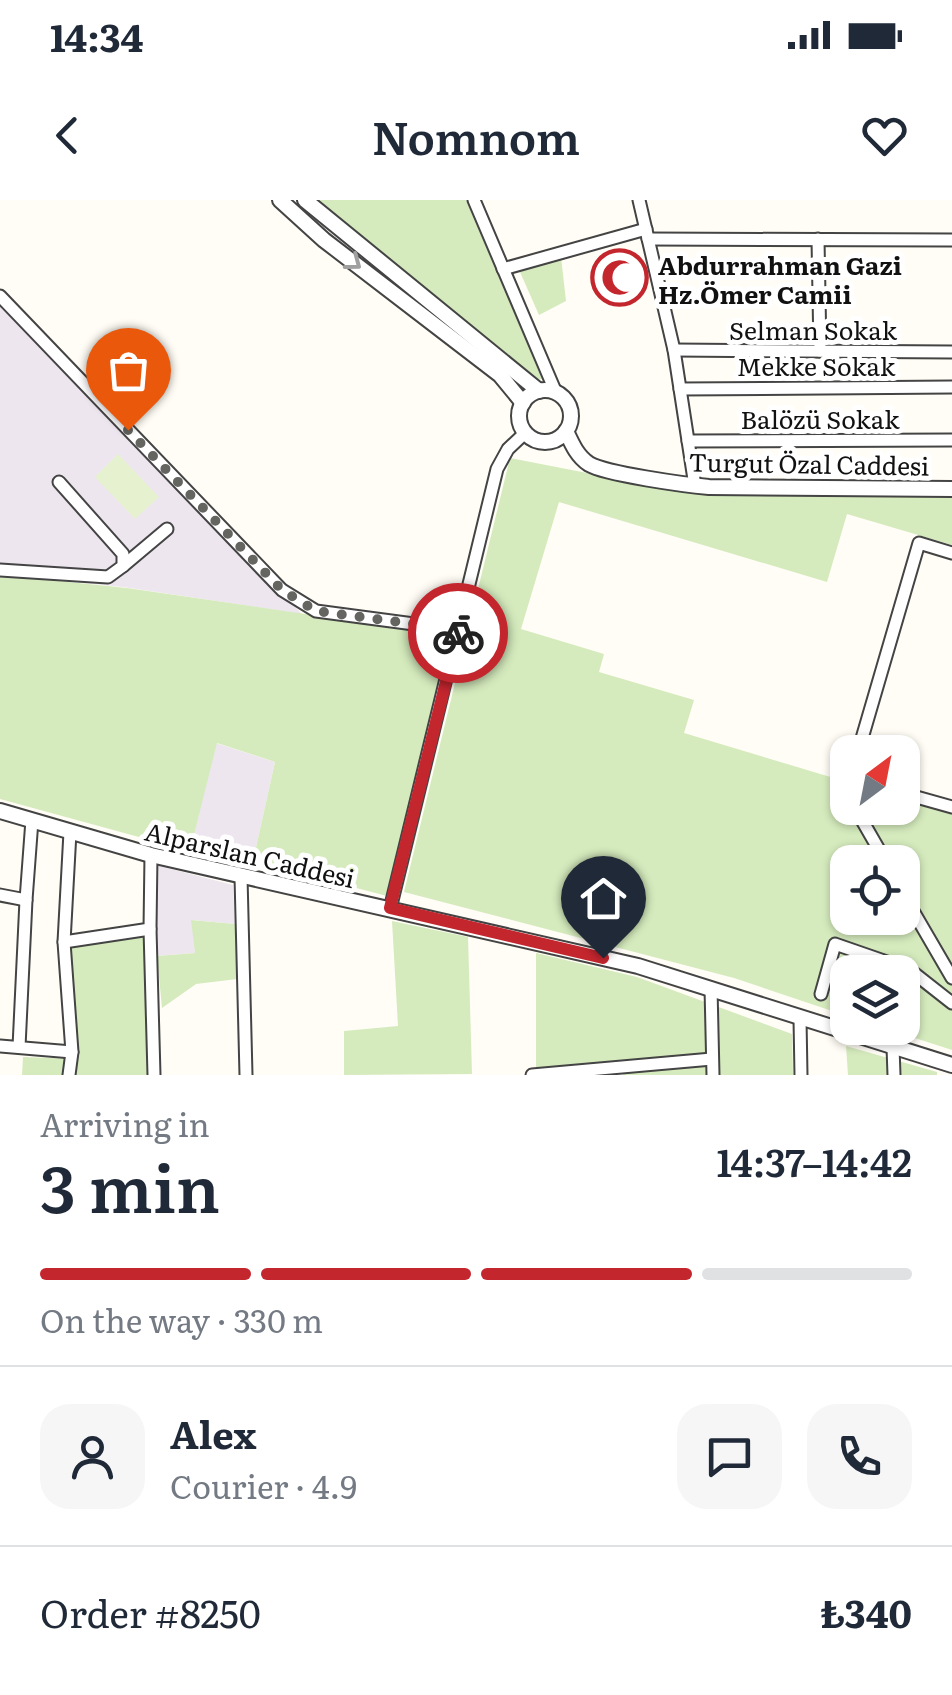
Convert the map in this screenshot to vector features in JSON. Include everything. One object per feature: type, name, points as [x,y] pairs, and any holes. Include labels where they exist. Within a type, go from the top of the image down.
[{"type":"street","points":[[280,200],[324,240],[500,374],[523,403]]},
{"type":"street","points":[[306,200],[538,391],[563,398],[571,414],[566,431],[544,442],[525,432],[519,415],[523,403],[538,391]]},
{"type":"street","points":[[474,200],[556,393]]},
{"type":"street","points":[[639,200],[674,350],[695,486]]},
{"type":"street","points":[[503,269],[647,234],[952,240]]},
{"type":"street","points":[[818,239],[820,352]]},
{"type":"street","points":[[0,296],[282,590],[298,602],[316,611],[459,630]]},
{"type":"street","name":"Selman Sokak","points":[[674,350],[952,352]]},
{"type":"street","name":"Mekke Sokak","points":[[680,389],[952,387]]},
{"type":"street","name":"Turgut Özal Caddesi","points":[[566,431],[573,448],[593,466],[695,486],[952,489]]},
{"type":"street","points":[[390,908],[498,469],[508,449],[525,432]]},
{"type":"street","name":"Balözü Sokak","points":[[688,440],[952,440]]},
{"type":"street","points":[[59,482],[122,554],[123,566]]},
{"type":"street","points":[[0,570],[108,577],[167,529]]},
{"type":"street","points":[[863,735],[920,544],[952,553]]},
{"type":"street","points":[[920,798],[952,808]]},
{"type":"street","name":"Alparslan Caddesi","points":[[0,811],[241,877],[638,966],[952,1065]]},
{"type":"street","points":[[19,1047],[32,820]]},
{"type":"street","points":[[68,1075],[72,1052],[64,942],[70,832]]},
{"type":"street","points":[[151,855],[154,1075]]},
{"type":"street","points":[[241,877],[246,1075]]},
{"type":"street","points":[[0,895],[26,900]]},
{"type":"street","points":[[920,923],[952,978]]},
{"type":"street","points":[[64,942],[150,929]]},
{"type":"street","points":[[832,955],[835,944],[856,955]]},
{"type":"street","points":[[821,994],[830,962]]},
{"type":"street","points":[[920,978],[952,1003]]},
{"type":"street","points":[[711,988],[713,1075]]},
{"type":"street","points":[[800,1019],[802,1075]]},
{"type":"street","points":[[0,1046],[72,1052]]},
{"type":"street","points":[[893,1047],[894,1075]]},
{"type":"street","points":[[532,1075],[619,1071],[712,1059]]},
{"type":"shaded area","points":[[0,303],[302,614],[123,587],[0,575]]},
{"type":"shaded area","points":[[216,743],[275,762],[253,861],[190,851]]},
{"type":"shaded area","points":[[156,865],[233,885],[235,924],[192,920],[195,953],[157,956]]},
{"type":"green space","points":[[314,200],[466,200],[542,379],[531,381]]},
{"type":"green space","points":[[561,257],[566,301],[539,315],[520,272]]},
{"type":"green space","points":[[118,454],[159,497],[135,519],[95,477]]},
{"type":"green space","points":[[510,458],[690,493],[952,495],[952,545],[847,514],[827,582],[559,502],[521,629],[604,654],[599,672],[694,700],[684,733],[830,777],[830,825],[920,825],[920,803],[952,813],[952,1050],[920,1040],[920,955],[830,955],[830,1010],[734,978],[404,892]]},
{"type":"green space","points":[[0,575],[127,588],[449,635],[387,896],[253,861],[275,762],[217,743],[190,851],[0,799]]},
{"type":"green space","points":[[191,920],[235,924],[237,979],[196,984],[162,1008],[157,956],[195,953]]},
{"type":"green space","points":[[392,921],[468,937],[472,1074],[344,1075],[344,1031],[398,1026]]},
{"type":"green space","points":[[146,935],[152,1075],[22,1075],[23,1057],[78,1059],[70,947]]},
{"type":"green space","points":[[536,953],[637,977],[792,1034],[793,1075],[623,1075],[622,1063],[536,1071]]},
{"type":"green space","points":[[846,1046],[937,1072],[937,1075],[848,1075]]},
{"type":"way so far","points":[[128,430],[298,602],[316,611],[459,630],[458,633]]},
{"type":"place","name":"Abdurrahman Gazi Hz.Ömer Camii","points":[[619,278]]},
{"type":"route","points":[[458,633],[390,908],[603,958]]}]
